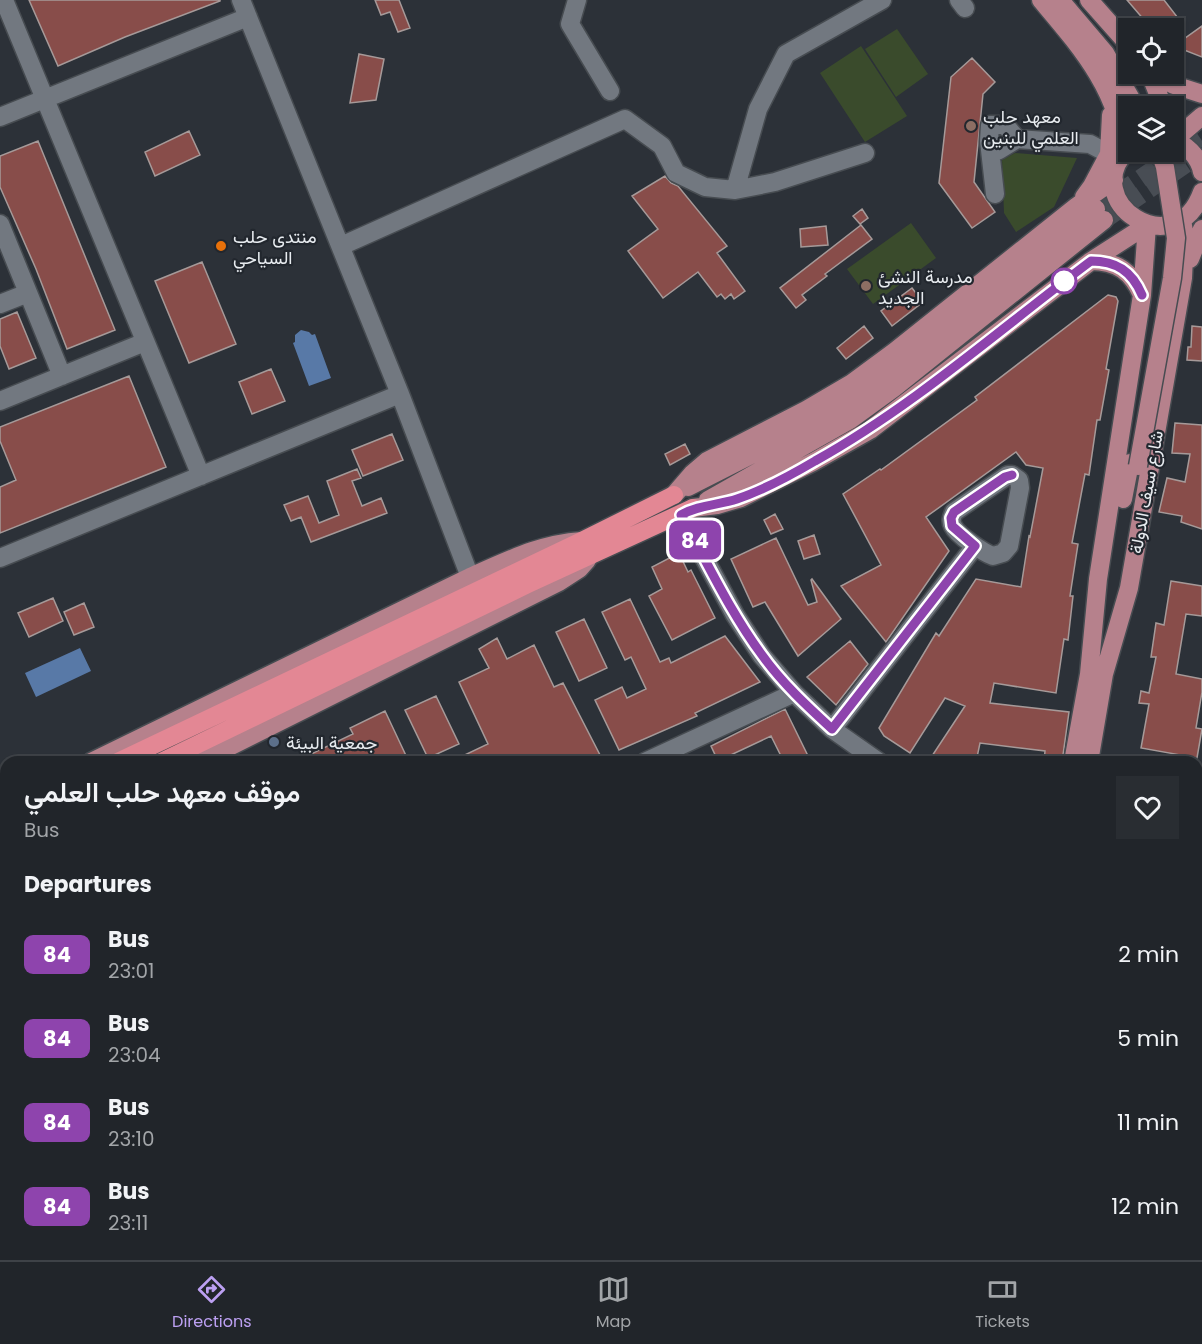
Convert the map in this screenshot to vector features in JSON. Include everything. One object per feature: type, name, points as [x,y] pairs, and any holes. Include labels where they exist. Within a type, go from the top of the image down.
[{"type":"highway","points":[[173,756],[528,584],[674,495]]},
{"type":"highway","points":[[131,756],[586,548],[687,512]]},
{"type":"main road","points":[[1041,0],[1081,47],[1106,88],[1111,100],[1118,140]]},
{"type":"main road","points":[[1060,0],[1115,49]]},
{"type":"main road","points":[[1070,0],[1115,49],[1131,96]]},
{"type":"main road","points":[[1089,0],[1139,96]]},
{"type":"main road","points":[[1172,84],[1202,94]]},
{"type":"main road","points":[[1184,130],[1202,116]]},
{"type":"main road","points":[[1184,145],[1194,155],[1202,172]]},
{"type":"main road","points":[[1077,206],[1118,154]]},
{"type":"main road","points":[[1118,160],[1114,180],[1115,190],[1123,208],[1129,215],[1147,225],[1165,226],[1182,220],[1192,212],[1202,192]]},
{"type":"main road","points":[[1096,674],[1165,276],[1168,238],[1165,201],[1155,162]]},
{"type":"main road","points":[[1134,464],[1172,278],[1176,238],[1163,162]]},
{"type":"main road","points":[[674,495],[707,461],[806,410],[852,383],[1077,206],[1114,180]]},
{"type":"main road","points":[[674,495],[846,404],[1100,215],[894,388],[850,420],[687,512]]},
{"type":"main road","name":"شارع سيف الدولة","points":[[1075,756],[1096,674],[1129,588],[1183,278],[1185,237],[1182,220]]},
{"type":"main road","points":[[687,512],[741,498],[870,430],[1091,261],[1147,225]]},
{"type":"main road","name":"شارع سيف الدولة","points":[[1089,756],[1096,674],[1098,579],[1142,295],[1147,225]]},
{"type":"main road","points":[[1183,278],[1202,229]]},
{"type":"main road","points":[[1091,261],[1104,261],[1117,265],[1137,283],[1142,295]]},
{"type":"main road","points":[[103,756],[531,550],[556,543],[586,548],[579,569],[560,582],[222,756]]},
{"type":"street","points":[[4,0],[201,476]]},
{"type":"street","points":[[241,0],[400,394],[471,577]]},
{"type":"street","points":[[577,0],[570,24],[610,91]]},
{"type":"street","points":[[735,190],[758,109],[786,54],[882,0]]},
{"type":"street","points":[[0,117],[248,17]]},
{"type":"street","points":[[341,246],[625,120],[662,146],[676,173],[705,187],[735,190],[776,182],[865,153]]},
{"type":"street","points":[[995,194],[989,141],[990,125],[1005,125],[1017,139],[1090,144],[1118,151]]},
{"type":"street","points":[[0,224],[62,376]]},
{"type":"street","points":[[0,304],[28,292]]},
{"type":"street","points":[[0,401],[145,342]]},
{"type":"street","points":[[0,558],[400,394]]},
{"type":"street","points":[[1012,475],[1016,477],[1020,488],[1006,550],[993,556],[975,546],[952,526],[952,515],[1005,477],[1012,475]]},
{"type":"street","points":[[687,512],[735,615],[762,656],[794,693],[832,729],[870,756]]},
{"type":"street","points":[[832,729],[975,546]]},
{"type":"street","points":[[658,756],[794,693]]},
{"type":"green space","points":[[897,29],[928,74],[896,97],[865,49]]},
{"type":"green space","points":[[861,46],[907,116],[865,142],[820,73]]},
{"type":"green space","points":[[1015,153],[1077,158],[1054,207],[1016,232],[1004,213],[1002,160]]},
{"type":"green space","points":[[911,223],[936,258],[873,304],[847,269]]},
{"type":"water","points":[[301,330],[315,334],[331,378],[309,386],[293,343],[295,335]]},
{"type":"water","points":[[80,648],[91,671],[36,697],[25,673]]},
{"type":"building","points":[[29,0],[220,1],[125,37],[58,66]]},
{"type":"building","points":[[375,0],[399,0],[410,28],[398,32],[390,12],[381,15]]},
{"type":"building","points":[[1127,0],[1164,0],[1178,18],[1142,18]]},
{"type":"building","points":[[1202,26],[1202,57],[1184,50],[1184,39]]},
{"type":"building","points":[[359,54],[384,59],[376,100],[350,103]]},
{"type":"building","name":"معهد حلب العلمي للبنين","points":[[972,58],[995,82],[983,94],[974,182],[995,212],[972,228],[939,183],[951,77]]},
{"type":"building","points":[[189,131],[200,155],[155,176],[145,152]]},
{"type":"building","points":[[38,141],[115,330],[67,349],[36,269],[0,187],[0,156]]},
{"type":"building","points":[[665,176],[671,183],[678,186],[727,246],[717,253],[745,291],[734,299],[731,294],[725,299],[721,294],[717,297],[698,272],[663,298],[628,251],[658,229],[632,196]]},
{"type":"building","points":[[862,209],[868,218],[860,224],[853,216]]},
{"type":"building","points":[[861,225],[872,239],[825,274],[827,276],[802,295],[806,300],[796,308],[780,288]]},
{"type":"building","points":[[826,226],[828,245],[801,247],[800,229]]},
{"type":"building","points":[[202,262],[236,344],[189,363],[155,281]]},
{"type":"building","points":[[912,288],[923,302],[892,326],[881,311]]},
{"type":"building","points":[[1108,295],[1116,297],[1118,301],[1106,369],[1109,370],[1100,420],[1097,420],[1089,475],[1085,474],[1072,543],[1078,544],[1070,596],[1073,596],[1068,640],[1064,639],[1056,693],[994,683],[990,703],[1069,712],[1063,756],[1045,756],[1045,751],[980,743],[977,756],[932,756],[965,706],[945,698],[910,753],[884,736],[879,728],[936,633],[939,636],[976,579],[1021,587],[1043,468],[1026,465],[1016,452],[926,517],[949,551],[886,642],[841,586],[881,565],[843,494],[881,470],[977,400],[975,397]]},
{"type":"building","points":[[17,312],[36,358],[9,369],[0,346],[0,319]]},
{"type":"building","points":[[864,326],[873,338],[846,359],[837,348]]},
{"type":"building","points":[[1192,326],[1202,327],[1202,361],[1187,360],[1188,347],[1191,347]]},
{"type":"building","points":[[271,369],[285,401],[252,414],[239,382]]},
{"type":"building","points":[[129,376],[166,467],[0,533],[0,487],[16,480],[0,441],[0,427]]},
{"type":"building","points":[[1175,423],[1202,425],[1202,529],[1181,522],[1182,516],[1159,512],[1167,478],[1185,482],[1190,454],[1172,453]]},
{"type":"building","points":[[392,434],[403,460],[363,476],[352,450]]},
{"type":"building","points":[[685,444],[690,454],[670,465],[665,454]]},
{"type":"building","points":[[357,469],[361,478],[352,481],[362,506],[381,498],[387,513],[311,542],[301,517],[291,521],[284,505],[308,496],[319,523],[339,515],[327,481]]},
{"type":"building","points":[[775,514],[783,529],[771,534],[764,520]]},
{"type":"building","points":[[814,535],[820,554],[804,559],[798,541]]},
{"type":"building","points":[[776,538],[808,605],[817,602],[812,579],[841,619],[798,656],[765,602],[753,607],[731,559]]},
{"type":"building","points":[[679,553],[688,572],[691,570],[715,618],[672,640],[649,596],[662,589],[652,567]]},
{"type":"building","points":[[1171,581],[1202,586],[1202,616],[1186,614],[1176,674],[1202,679],[1196,728],[1202,729],[1197,756],[1141,748],[1149,704],[1139,703],[1141,691],[1149,693],[1156,657],[1151,657],[1156,623],[1164,625]]},
{"type":"building","points":[[53,598],[63,621],[29,637],[18,613]]},
{"type":"building","points":[[630,599],[660,662],[669,658],[671,663],[725,636],[760,682],[695,713],[697,716],[619,750],[595,700],[622,687],[627,698],[646,689],[631,657],[625,660],[602,612]]},
{"type":"building","points":[[84,603],[94,627],[74,635],[64,612]]},
{"type":"building","points":[[584,619],[607,668],[579,681],[556,632]]},
{"type":"building","points":[[497,638],[507,659],[534,645],[554,687],[563,683],[600,755],[463,756],[488,744],[459,682],[489,668],[479,649]]},
{"type":"building","points":[[850,641],[868,664],[836,705],[807,677]]},
{"type":"building","points":[[436,696],[459,744],[432,756],[427,756],[405,710]]},
{"type":"building","points":[[785,709],[808,756],[781,756],[771,736],[729,756],[716,756],[711,746]]},
{"type":"building","points":[[385,711],[406,756],[312,756],[311,754],[353,734],[350,728]]},
{"type":"tunnel","points":[[1096,209],[1202,136]]},
{"type":"tunnel","points":[[1104,220],[1202,153]]},
{"type":"bus line","name":"84","points":[[1012,475],[1008,475],[954,512],[951,518],[952,526],[975,546],[832,729],[794,693],[762,656],[735,615],[681,515],[693,508],[717,506],[741,498],[870,430],[1091,261],[1104,261],[1117,265],[1137,283],[1142,295]]},
{"type":"place","name":"معهد حلب العلمي للبنين","points":[[971,126]]},
{"type":"place","name":"منتدى حلب السياحي","points":[[221,246]]},
{"type":"place","name":"مدرسة النشئ الجديد","points":[[866,286]]},
{"type":"place","name":"جمعية البيئة","points":[[274,742]]}]
